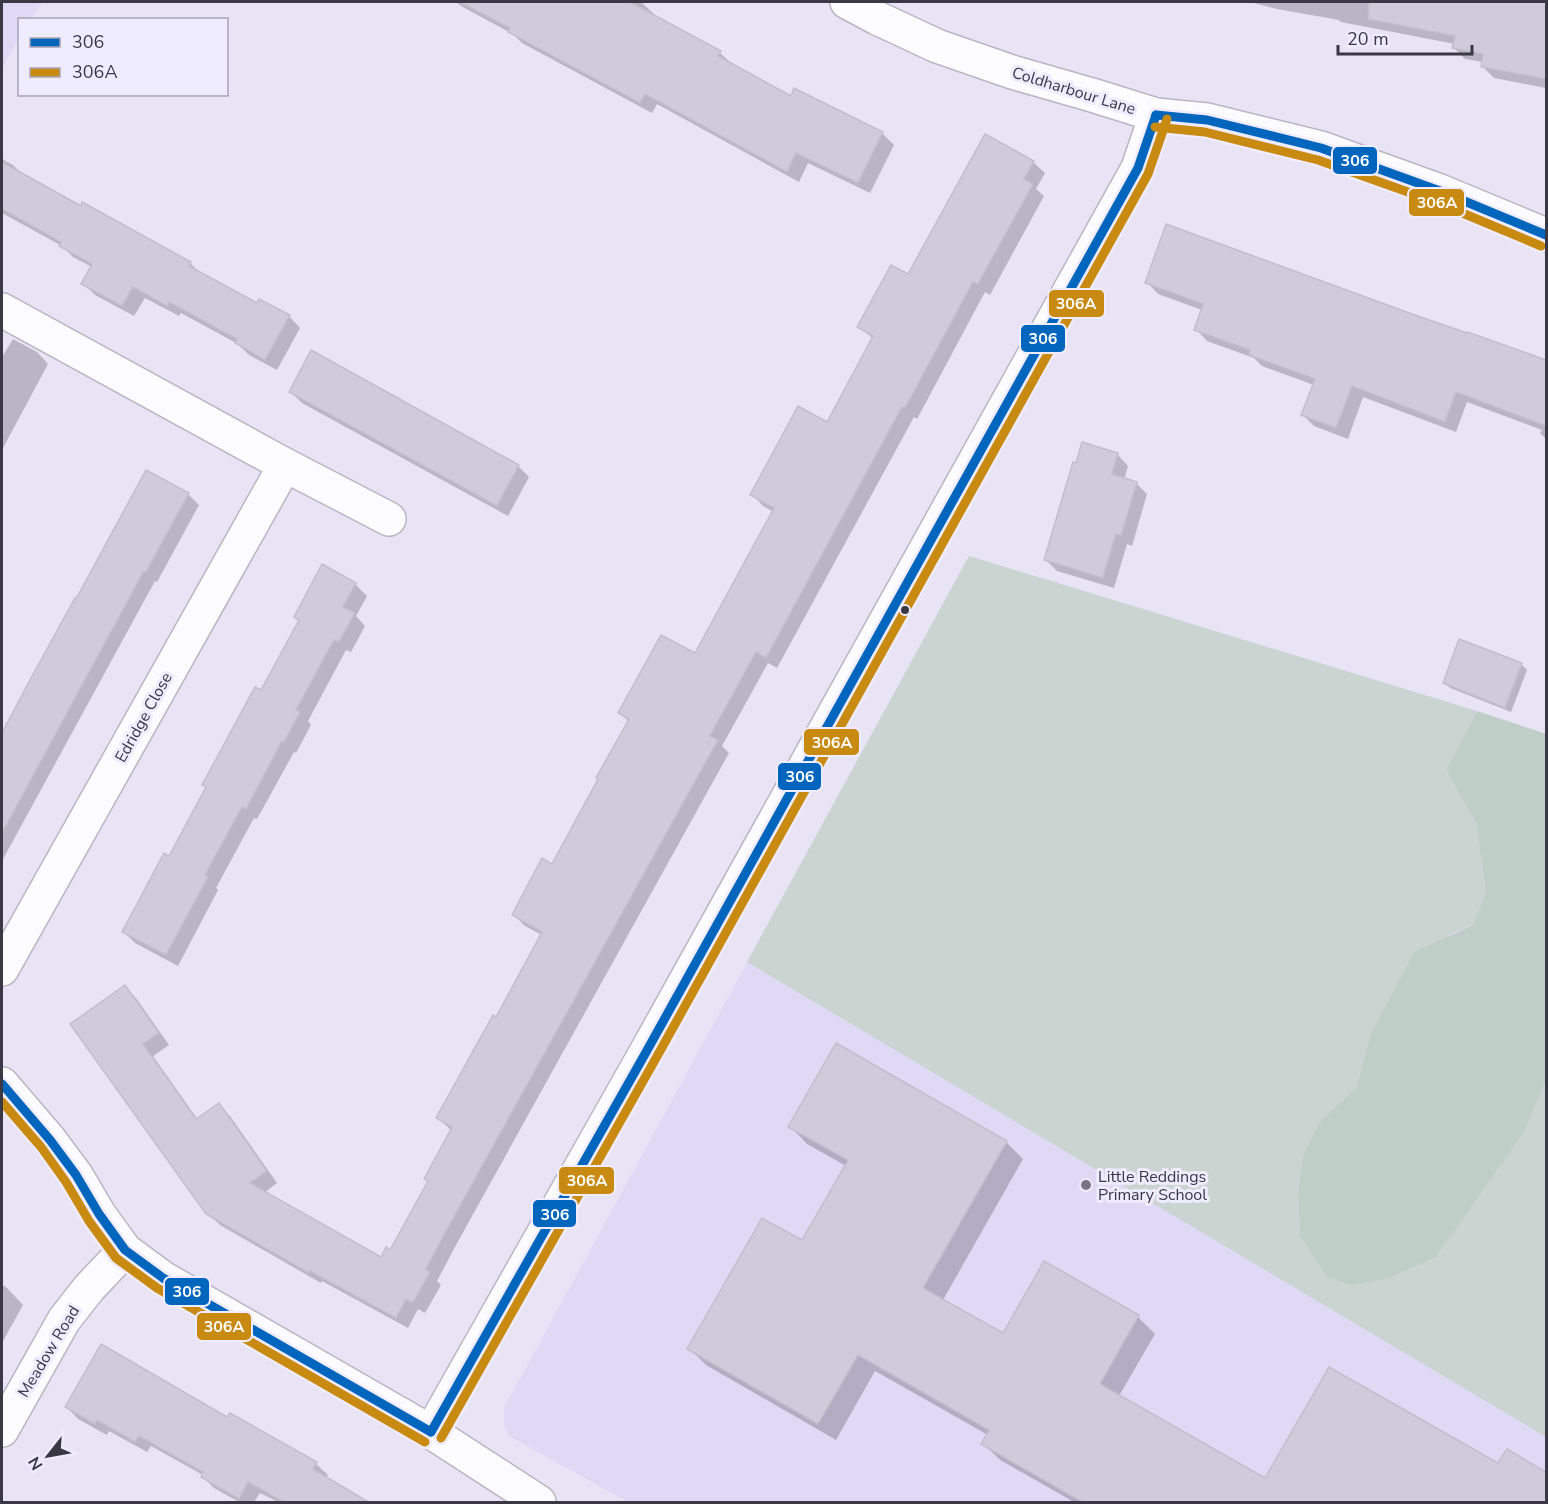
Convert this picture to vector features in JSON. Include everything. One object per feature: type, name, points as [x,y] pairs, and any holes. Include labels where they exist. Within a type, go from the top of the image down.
[{"type":"street","name":"Coldharbour Lane","points":[[847,2],[881,10],[937,46],[1012,72],[1156,116],[1207,120],[1321,147],[1440,191],[1546,235]]},
{"type":"street","points":[[431,1432],[639,1064],[1138,168],[1156,116]]},
{"type":"street","points":[[2,310],[285,465],[389,519]]},
{"type":"street","name":"Edridge Close","points":[[2,969],[285,465]]},
{"type":"street","points":[[2,1084],[51,1140],[125,1250],[163,1278],[431,1432],[539,1503]]},
{"type":"street","name":"Meadow Road","points":[[2,1430],[64,1320],[89,1288],[125,1250]]},
{"type":"shaded area","points":[[2,2],[42,2],[32,18],[18,18],[18,40],[2,68]]},
{"type":"shaded area","name":"Little Reddings Primary School","points":[[969,556],[1546,734],[1546,1502],[628,1502],[509,1436],[504,1425],[504,1408]]},
{"type":"shaded area","points":[[969,556],[1477,711],[1446,770],[1476,823],[1486,891],[1473,925],[1450,934],[1370,1035],[1356,1088],[1319,1124],[1303,1156],[1298,1192],[1300,1236],[1326,1276],[1524,1132],[1546,1081],[1546,1437],[747,962]]},
{"type":"shaded area","points":[[1477,711],[1546,734],[1546,1081],[1524,1132],[1436,1257],[1386,1279],[1350,1285],[1326,1276],[1300,1236],[1298,1192],[1303,1155],[1319,1123],[1356,1088],[1370,1035],[1414,952],[1473,925],[1486,891],[1476,823],[1446,770]]},
{"type":"building","points":[[460,2],[630,2],[721,51],[718,56],[791,96],[794,88],[883,132],[858,183],[796,153],[787,172],[645,94],[640,103],[508,32],[510,28]]},
{"type":"building","points":[[1369,2],[1546,2],[1546,79],[1481,67],[1483,54],[1452,48],[1455,36],[1368,19]]},
{"type":"building","points":[[985,134],[1034,161],[1024,179],[1033,184],[978,284],[973,282],[905,408],[902,407],[766,658],[756,652],[710,736],[718,740],[445,1233],[426,1269],[430,1272],[413,1303],[406,1299],[396,1318],[310,1271],[309,1273],[206,1214],[70,1024],[125,985],[159,1033],[143,1044],[196,1119],[219,1103],[267,1171],[250,1183],[381,1257],[386,1247],[390,1250],[428,1181],[424,1179],[452,1127],[436,1118],[493,1015],[496,1017],[542,932],[512,915],[542,858],[552,864],[598,779],[596,778],[629,719],[618,713],[661,635],[695,653],[774,508],[750,495],[798,406],[827,422],[873,336],[857,327],[891,265],[908,274]]},
{"type":"building","points":[[2,162],[81,206],[82,202],[191,262],[189,266],[257,303],[259,299],[290,315],[265,360],[235,343],[237,339],[169,302],[167,306],[133,287],[122,306],[81,284],[92,264],[59,246],[61,242],[2,209]]},
{"type":"building","points":[[1166,224],[1412,314],[1546,360],[1546,426],[1456,392],[1445,422],[1352,386],[1336,428],[1301,415],[1315,379],[1249,355],[1250,350],[1194,330],[1203,304],[1145,283]]},
{"type":"building","points":[[311,350],[519,465],[497,506],[289,392]]},
{"type":"building","points":[[1082,442],[1118,453],[1112,474],[1137,482],[1121,536],[1116,534],[1103,578],[1044,560],[1073,462],[1076,463]]},
{"type":"building","points":[[146,470],[189,493],[146,572],[144,571],[2,833],[2,733]]},
{"type":"building","points":[[322,564],[356,583],[343,607],[355,613],[339,642],[334,640],[296,710],[300,712],[284,742],[282,741],[246,809],[242,807],[205,875],[208,877],[166,955],[122,932],[164,853],[169,856],[206,787],[202,785],[255,687],[261,690],[299,620],[294,617]]},
{"type":"building","points":[[1459,639],[1522,663],[1505,708],[1443,683]]},
{"type":"building","points":[[836,1043],[1007,1141],[923,1288],[1003,1333],[1044,1261],[1139,1315],[1100,1384],[1265,1478],[1329,1367],[1498,1463],[1507,1449],[1546,1472],[1546,1503],[1084,1503],[981,1444],[989,1430],[858,1355],[818,1424],[687,1349],[762,1218],[802,1240],[848,1160],[788,1127]]},
{"type":"building","points":[[101,1344],[227,1417],[230,1413],[317,1462],[313,1469],[370,1503],[285,1503],[248,1482],[239,1499],[201,1477],[203,1472],[139,1436],[135,1442],[97,1420],[95,1424],[65,1407]]},
{"type":"transit line","name":"306","points":[[1156,115],[1207,120],[1321,148],[1440,191],[1546,235]]},
{"type":"transit line","name":"306","points":[[431,1432],[645,1054],[1138,168],[1156,115]]},
{"type":"transit line","name":"306A","points":[[441,1438],[655,1060],[1148,174],[1167,119]]},
{"type":"transit line","name":"306A","points":[[1155,127],[1205,132],[1318,160],[1436,202],[1541,246]]},
{"type":"transit line","name":"306","points":[[2,1084],[50,1140],[76,1175],[99,1214],[125,1250],[163,1278],[431,1432]]},
{"type":"transit line","name":"306A","points":[[2,1102],[41,1147],[116,1258],[157,1288],[425,1442]]},
{"type":"place","name":"Little Reddings Primary School","points":[[1086,1185]]}]
